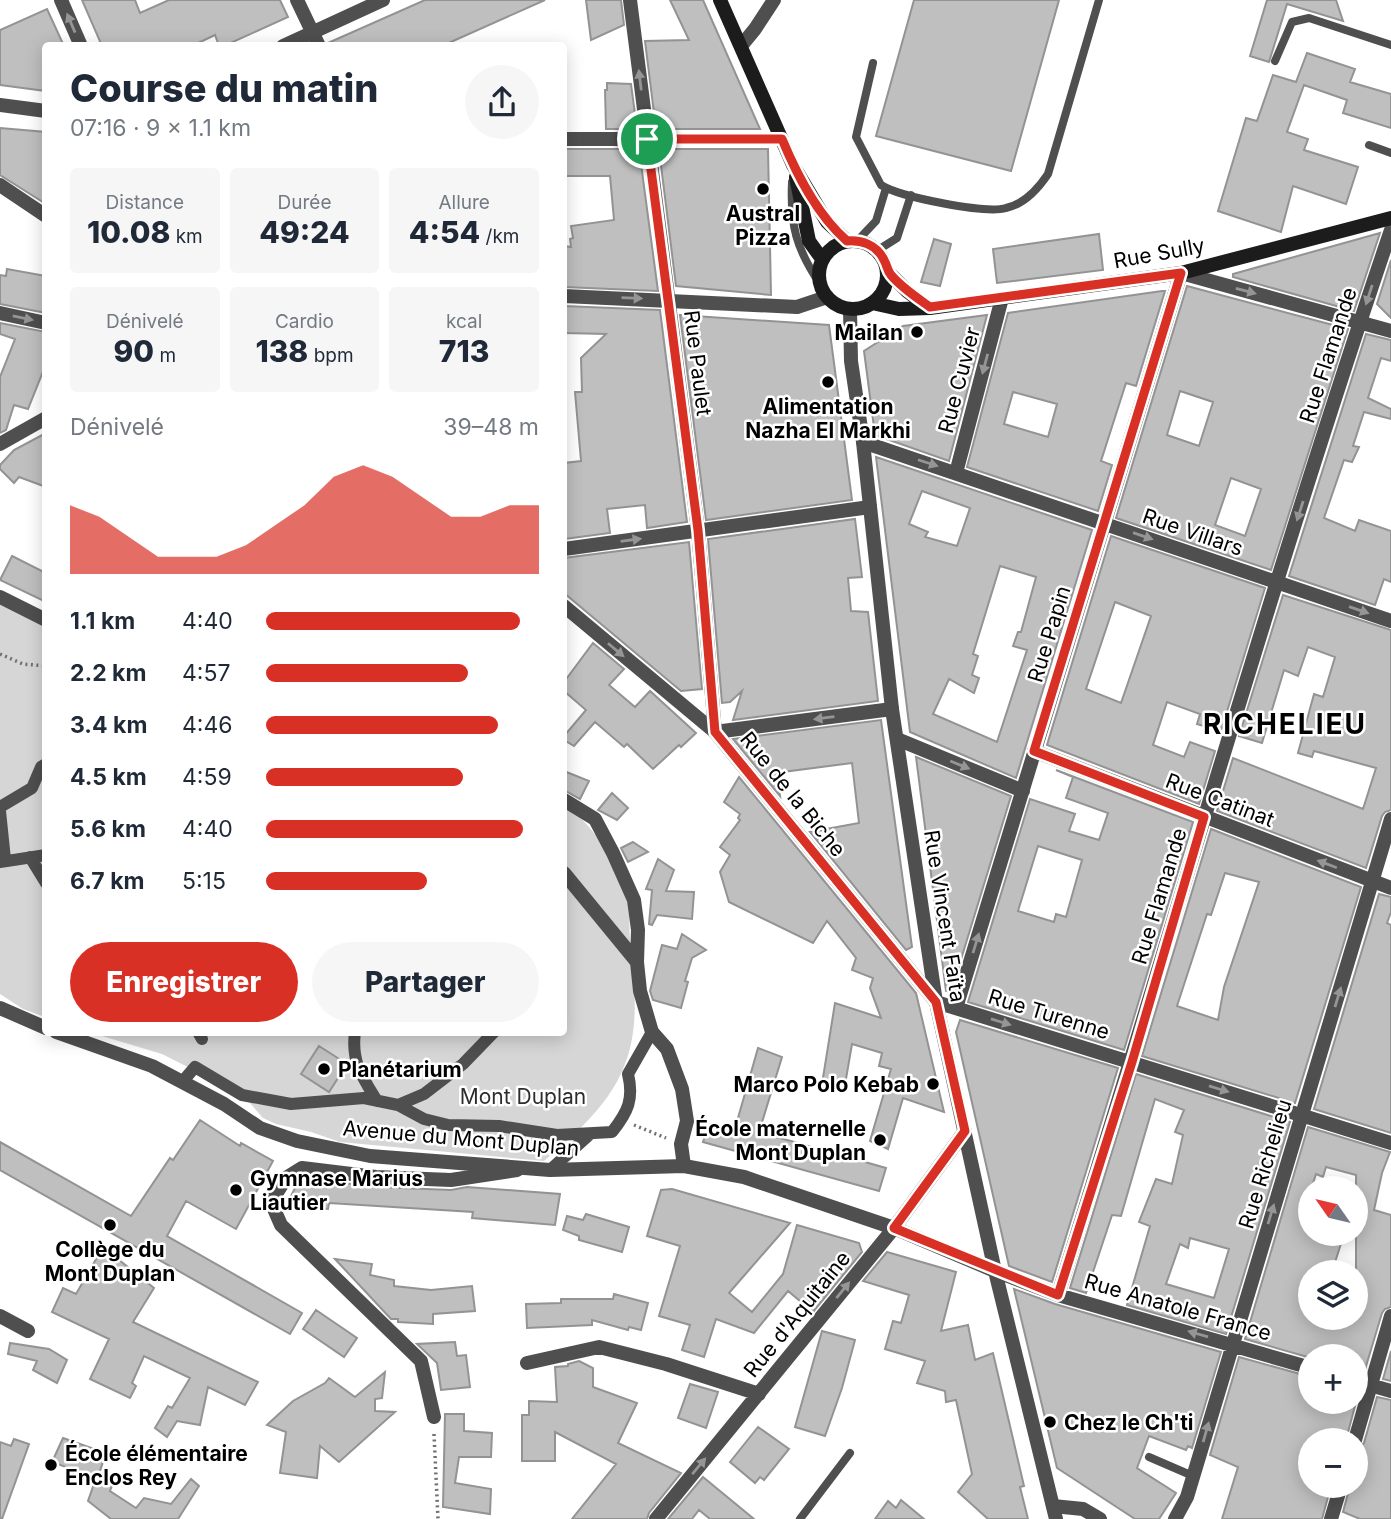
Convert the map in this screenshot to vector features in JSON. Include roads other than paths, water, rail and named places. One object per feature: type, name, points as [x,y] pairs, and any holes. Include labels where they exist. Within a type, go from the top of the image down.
[{"type":"main road","points":[[720,0],[793,165],[827,222],[852,241],[869,244],[883,256],[888,272],[887,284],[881,295],[866,307],[850,309],[841,307],[823,290],[819,276],[822,259],[828,251],[852,241]]},
{"type":"main road","points":[[793,165],[809,241],[822,259]]},
{"type":"main road","name":"Rue Sully","points":[[872,303],[899,310],[930,307],[1181,273],[1391,218]]},
{"type":"main road","points":[[888,272],[907,291],[930,307]]},
{"type":"street","points":[[61,0],[78,42]]},
{"type":"street","points":[[297,0],[316,39],[383,0]]},
{"type":"street","name":"Rue Paulet","points":[[630,0],[698,530],[715,732]]},
{"type":"street","points":[[741,46],[774,0]]},
{"type":"street","points":[[0,105],[42,110]]},
{"type":"street","points":[[567,139],[782,139]]},
{"type":"street","points":[[0,185],[42,213]]},
{"type":"street","name":"Rue Flamande","points":[[1058,1295],[1132,1062],[1277,582],[1391,230]]},
{"type":"street","points":[[1181,273],[1391,331]]},
{"type":"street","name":"Rue Papin","points":[[956,1008],[1181,273]]},
{"type":"street","points":[[567,296],[797,307],[823,290]]},
{"type":"street","name":"Rue Cuvier","points":[[956,473],[1002,298]]},
{"type":"street","name":"Rue Vincent Faïta","points":[[850,309],[851,361],[863,442],[892,709],[936,1002],[995,1271],[1055,1513]]},
{"type":"street","points":[[0,313],[42,322]]},
{"type":"street","points":[[0,443],[42,420]]},
{"type":"street","name":"Rue Villars","points":[[863,442],[1391,621]]},
{"type":"street","points":[[567,549],[870,507]]},
{"type":"street","points":[[0,597],[42,618]]},
{"type":"street","name":"Rue de la Biche","points":[[567,609],[715,732],[936,1002]]},
{"type":"street","points":[[715,732],[892,709]]},
{"type":"street","points":[[897,739],[1023,790]]},
{"type":"street","name":"Rue Catinat","points":[[1034,751],[1391,888]]},
{"type":"street","points":[[42,766],[32,788],[0,809],[3,860],[42,856]]},
{"type":"street","points":[[567,802],[595,819],[634,900],[640,991],[652,1032],[667,1049],[682,1089],[687,1121],[681,1144],[684,1166]]},
{"type":"street","name":"Rue Richelieu","points":[[1175,1519],[1193,1476],[1391,819]]},
{"type":"street","points":[[30,857],[42,876]]},
{"type":"street","points":[[567,877],[637,962]]},
{"type":"street","name":"Rue Turenne","points":[[936,1002],[1391,1143]]},
{"type":"street","points":[[0,1008],[42,1026]]},
{"type":"street","points":[[183,1081],[195,1067],[242,1095],[267,1100],[291,1104],[363,1098],[398,1105],[424,1119],[448,1125],[499,1126],[557,1135],[589,1135],[612,1132],[622,1120],[632,1094],[628,1074],[652,1032]]},
{"type":"street","name":"Avenue du Mont Duplan","points":[[67,1036],[152,1066],[183,1081],[260,1128],[298,1141],[370,1156],[550,1171],[684,1166],[744,1177],[894,1228],[995,1271]]},
{"type":"street","points":[[355,1036],[353,1049],[359,1073],[377,1101]]},
{"type":"street","points":[[398,1105],[424,1094],[463,1064],[490,1036]]},
{"type":"street","name":"Rue d'Aquitaine","points":[[656,1519],[894,1228],[965,1131]]},
{"type":"street","points":[[550,1171],[589,1135]]},
{"type":"street","points":[[434,1417],[421,1362],[281,1225],[271,1202],[286,1178],[302,1168],[376,1177],[451,1180],[526,1168]]},
{"type":"street","name":"Rue Anatole France","points":[[995,1271],[1058,1295],[1298,1363]]},
{"type":"street","points":[[0,1316],[27,1331]]},
{"type":"street","points":[[1358,1428],[1391,1317]]},
{"type":"street","points":[[527,1363],[599,1347],[666,1364],[759,1394]]},
{"type":"street","points":[[1368,1385],[1391,1391]]},
{"type":"street","points":[[1331,1519],[1337,1498]]},
{"type":"street","points":[[1055,1513],[1083,1509],[1100,1519]]},
{"type":"lane","points":[[873,63],[856,137],[878,180],[886,188],[974,208],[995,210],[1015,205],[1034,192],[1048,174],[1099,0]]},
{"type":"lane","points":[[1275,61],[1292,22],[1309,18],[1391,45]]},
{"type":"lane","points":[[1369,145],[1391,153]]},
{"type":"lane","points":[[793,165],[792,201],[796,239],[802,257],[823,290]]},
{"type":"lane","points":[[852,241],[876,220],[886,188]]},
{"type":"lane","points":[[878,250],[897,238],[911,195]]},
{"type":"lane","points":[[800,1519],[850,1454]]},
{"type":"lane","points":[[1149,1457],[1193,1476]]},
{"type":"place","name":"Austral Pizza","points":[[763,189]]},
{"type":"place","name":"Mailan","points":[[917,332]]},
{"type":"place","name":"Alimentation Nazha El Markhi","points":[[828,382]]},
{"type":"place","name":"Planétarium","points":[[324,1069]]},
{"type":"place","name":"Marco Polo Kebab","points":[[933,1084]]},
{"type":"place","name":"École maternelle Mont Duplan","points":[[880,1140]]},
{"type":"place","name":"Gymnase Marius Liautier","points":[[236,1190]]},
{"type":"place","name":"Collège du Mont Duplan","points":[[110,1225]]},
{"type":"place","name":"Chez le Ch'ti","points":[[1050,1422]]},
{"type":"place","name":"École élémentaire Enclos Rey","points":[[51,1465]]},
{"type":"district","name":"RICHELIEU","points":[[1285,724]]},
{"type":"park label","name":"Mont Duplan","points":[[523,1096]]}]
